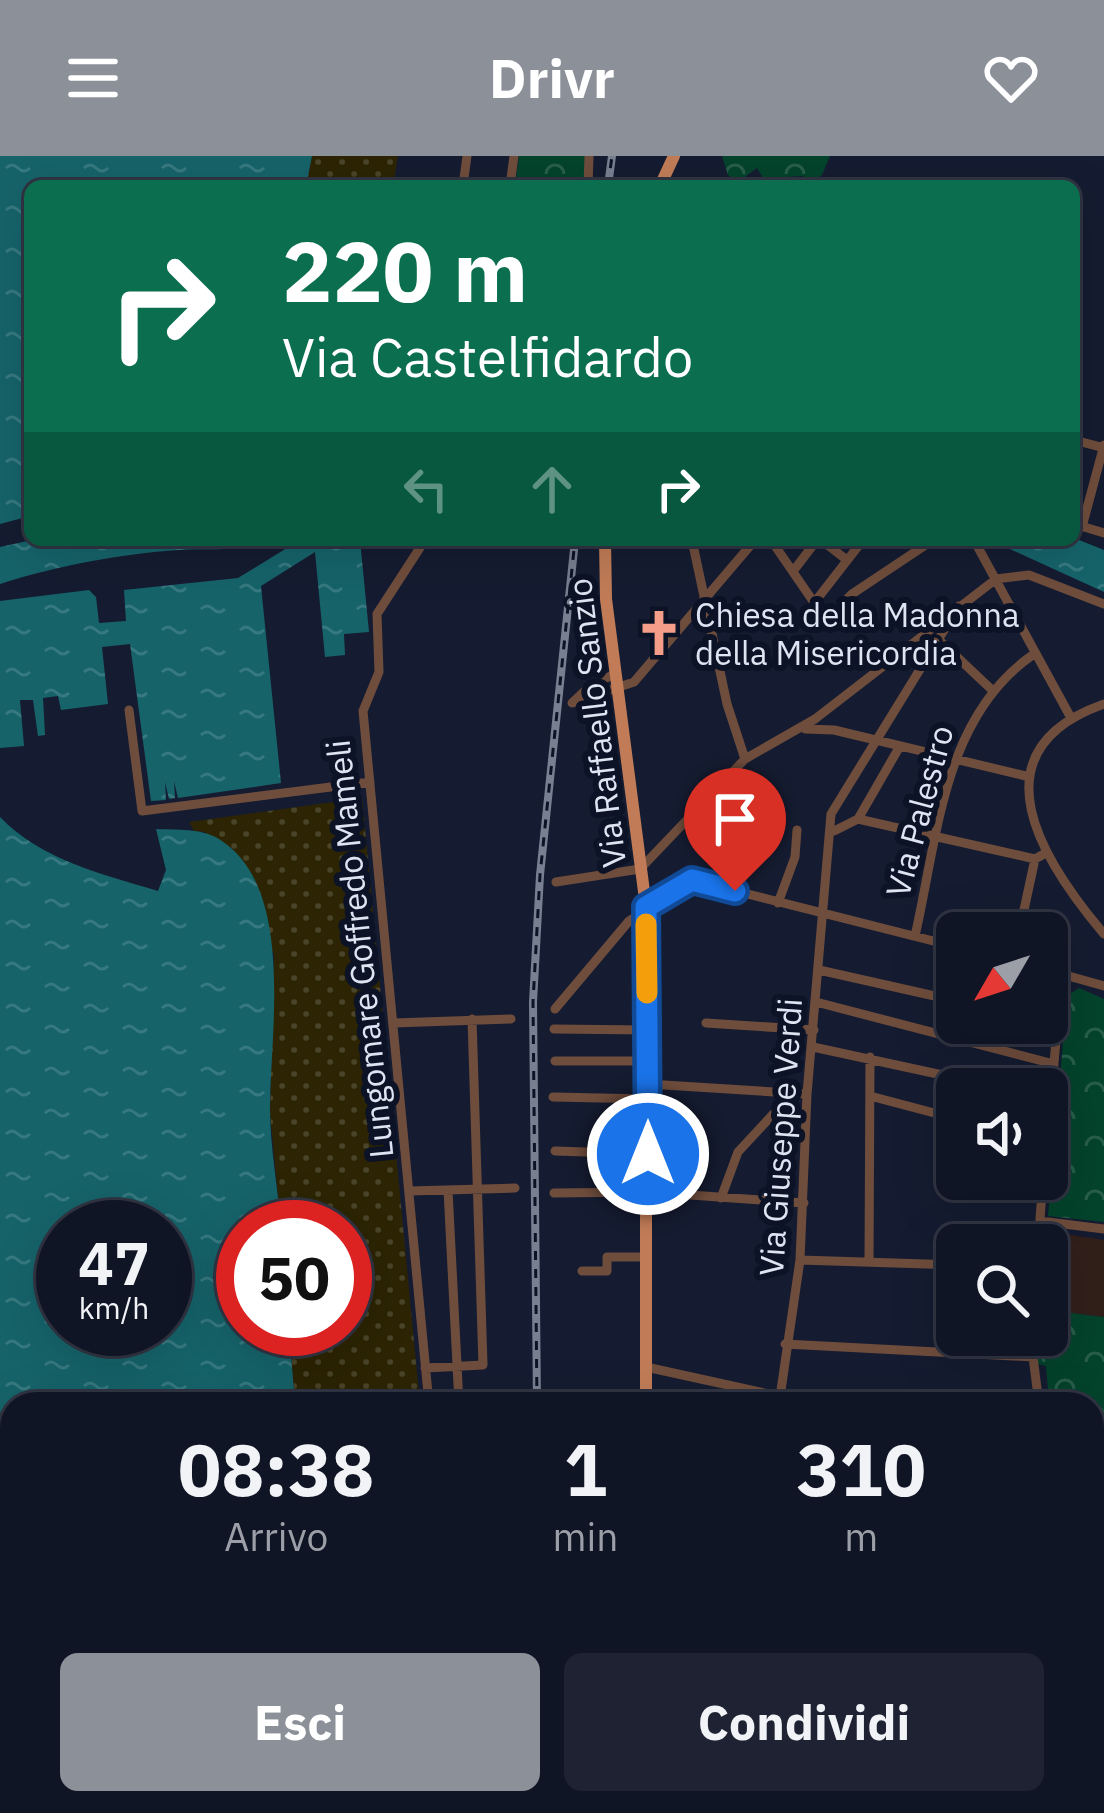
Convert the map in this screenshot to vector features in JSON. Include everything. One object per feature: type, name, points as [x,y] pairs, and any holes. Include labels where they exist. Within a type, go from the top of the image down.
[{"type":"main road","name":"Via Raffaello Sanzio","points":[[605,546],[615,674],[646,907],[646,1392]]},
{"type":"street","points":[[1080,519],[1104,447]]},
{"type":"street","name":"Lungomare Goffredo Mameli","points":[[421,546],[377,614],[379,672],[365,703],[428,1392]]},
{"type":"street","points":[[694,546],[727,704],[745,759]]},
{"type":"street","points":[[615,674],[572,701],[577,705],[602,690],[617,690],[634,682],[746,546]]},
{"type":"street","points":[[781,546],[826,620],[852,594],[924,546]]},
{"type":"street","points":[[794,569],[814,546]]},
{"type":"street","points":[[827,546],[847,560]]},
{"type":"street","points":[[814,603],[858,546]]},
{"type":"street","points":[[977,546],[1071,718]]},
{"type":"street","points":[[556,882],[640,869],[745,759],[831,708],[996,579],[1029,575],[1104,604]]},
{"type":"street","name":"Via Giuseppe Verdi","points":[[779,1392],[800,1260],[807,1094],[836,801],[959,606]]},
{"type":"street","points":[[919,636],[930,638],[930,650]]},
{"type":"street","points":[[938,639],[991,689]]},
{"type":"street","name":"Via Palestro","points":[[915,936],[967,727],[991,689],[1034,654]]},
{"type":"street","points":[[1024,912],[1039,856],[1030,777],[1046,740],[1071,718],[1104,704]]},
{"type":"street","points":[[831,708],[834,730]]},
{"type":"street","points":[[128,710],[142,811],[370,782]]},
{"type":"street","points":[[800,729],[834,730],[1030,777]]},
{"type":"street","points":[[834,831],[858,819],[900,746]]},
{"type":"street","points":[[858,819],[1039,856],[1104,934]]},
{"type":"street","points":[[778,903],[795,857],[797,830]]},
{"type":"street","points":[[636,841],[648,846],[664,843]]},
{"type":"street","points":[[555,1009],[646,907],[692,880],[936,941]]},
{"type":"street","points":[[819,970],[936,995]]},
{"type":"street","points":[[1068,976],[1104,986]]},
{"type":"street","points":[[816,1002],[1054,1064]]},
{"type":"street","points":[[425,1368],[483,1365],[472,1019]]},
{"type":"street","points":[[394,1023],[512,1019]]},
{"type":"street","points":[[706,1023],[814,1030]]},
{"type":"street","points":[[554,1029],[648,1030]]},
{"type":"street","points":[[1052,1044],[1053,1068]]},
{"type":"street","points":[[813,1047],[936,1074]]},
{"type":"street","points":[[869,1262],[870,1057]]},
{"type":"street","points":[[555,1061],[648,1061]]},
{"type":"street","points":[[648,1084],[807,1094]]},
{"type":"street","points":[[721,1198],[738,1152],[790,1096]]},
{"type":"street","points":[[870,1096],[936,1113]]},
{"type":"street","points":[[554,1097],[648,1099]]},
{"type":"street","points":[[555,1151],[648,1154]]},
{"type":"street","points":[[410,1192],[515,1188]]},
{"type":"street","points":[[448,1190],[458,1392]]},
{"type":"street","points":[[554,1193],[648,1192],[804,1203]]},
{"type":"street","points":[[1040,1224],[1042,1200]]},
{"type":"street","points":[[1040,1221],[1104,1228]]},
{"type":"street","points":[[582,1271],[608,1271],[607,1257],[647,1257]]},
{"type":"street","points":[[800,1260],[936,1264]]},
{"type":"street","points":[[785,1344],[1033,1357],[1038,1392]]},
{"type":"street","points":[[646,1367],[746,1392]]},
{"type":"shaded area","points":[[1068,1234],[1104,1240],[1104,1317],[1068,1313]]},
{"type":"green space","points":[[519,156],[585,156],[584,180],[516,180]]},
{"type":"green space","points":[[722,156],[830,156],[822,175],[814,180],[763,178],[757,168],[741,180],[728,175]]},
{"type":"green space","points":[[1079,988],[1104,999],[1104,1222],[1048,1216],[1049,1200],[1068,1200],[1068,1068],[1061,1068],[1063,1044],[1068,1044],[1068,995]]},
{"type":"green space","points":[[1068,1313],[1104,1317],[1104,1392],[1048,1392],[1046,1366],[1038,1364],[1038,1356],[1068,1356]]},
{"type":"sand","points":[[312,156],[398,156],[394,180],[307,180]]},
{"type":"sand","points":[[362,798],[419,1392],[294,1392],[291,1356],[372,1356],[372,1200],[278,1200],[270,1114],[274,954],[205,832],[194,831],[189,822]]},
{"type":"water","points":[[0,156],[312,156],[307,180],[24,180],[24,518],[0,524]]},
{"type":"water","points":[[1080,540],[1104,550],[1104,592],[1003,546],[1080,546]]},
{"type":"water","points":[[24,542],[24,546],[244,546],[111,558],[0,584],[0,547]]},
{"type":"water","points":[[290,546],[361,546],[369,632],[344,634],[345,655],[325,657],[315,552],[261,586],[281,783],[178,798],[174,781],[175,798],[169,799],[165,782],[166,800],[151,801],[130,644],[102,647],[108,704],[61,710],[58,696],[43,698],[45,735],[38,736],[33,700],[20,700],[24,746],[0,748],[0,601],[89,590],[96,597],[99,623],[126,621],[124,590],[238,578]]},
{"type":"water","points":[[0,817],[53,855],[158,891],[166,870],[156,829],[212,835],[243,861],[259,890],[273,963],[270,1123],[278,1200],[216,1200],[216,1356],[291,1356],[294,1392],[0,1392]]},
{"type":"railway","points":[[609,180],[612,156]]},
{"type":"railway","points":[[537,1392],[533,1002],[540,875],[574,546]]},
{"type":"slow traffic","points":[[646,924],[647,993]]},
{"type":"place","name":"Chiesa della Madonna della Misericordia","points":[[659,633]]},
{"type":"route","points":[[648,1154],[646,907],[692,880],[735,891]]}]
